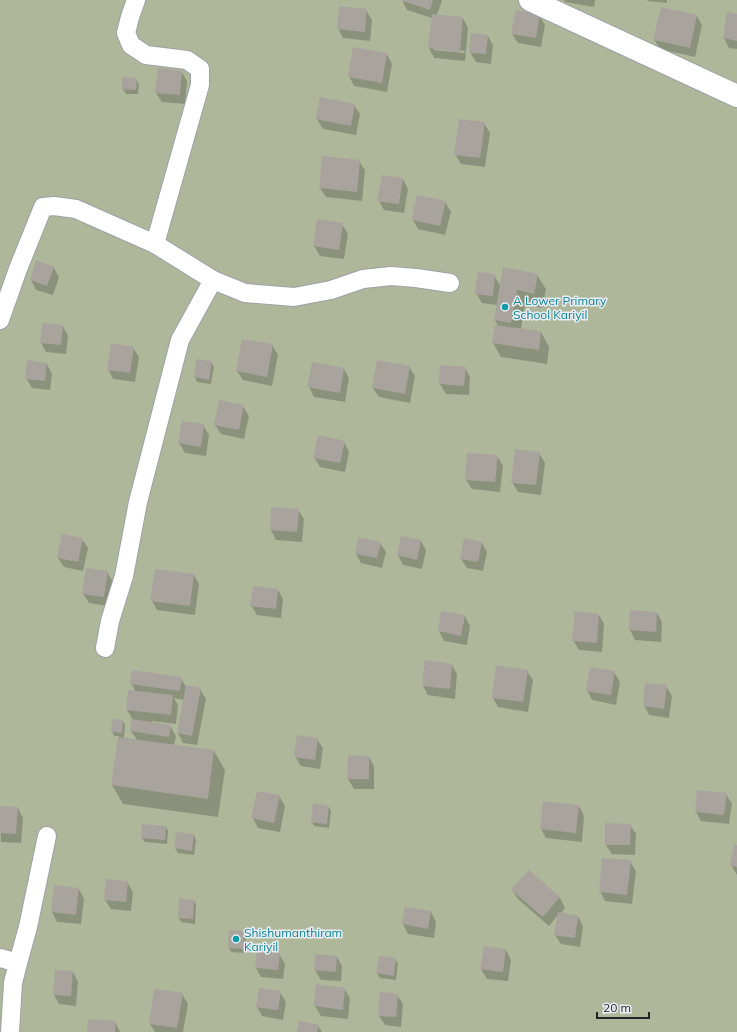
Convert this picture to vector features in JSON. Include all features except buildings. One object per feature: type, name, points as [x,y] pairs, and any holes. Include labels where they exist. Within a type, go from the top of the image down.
[{"type":"street","points":[[136,0],[126,33],[131,45],[146,55],[187,60],[200,69],[200,85],[154,244]]},
{"type":"street","points":[[530,0],[737,96]]},
{"type":"street","points":[[0,320],[18,269],[44,207],[54,206],[76,209],[154,244],[213,280],[245,292],[294,297],[331,290],[363,279],[391,276],[450,283]]},
{"type":"street","points":[[105,648],[110,621],[124,576],[140,495],[180,340],[213,280]]},
{"type":"street","points":[[10,1032],[14,984],[28,927],[47,836]]},
{"type":"street","points":[[0,958],[18,963]]},
{"type":"green space","points":[[0,0],[737,0],[737,1032],[0,1032]]},
{"type":"place","name":"A Lower Primary School Kariyil","points":[[505,307]]},
{"type":"place","name":"Shishumanthiram Kariyil","points":[[236,939]]}]
